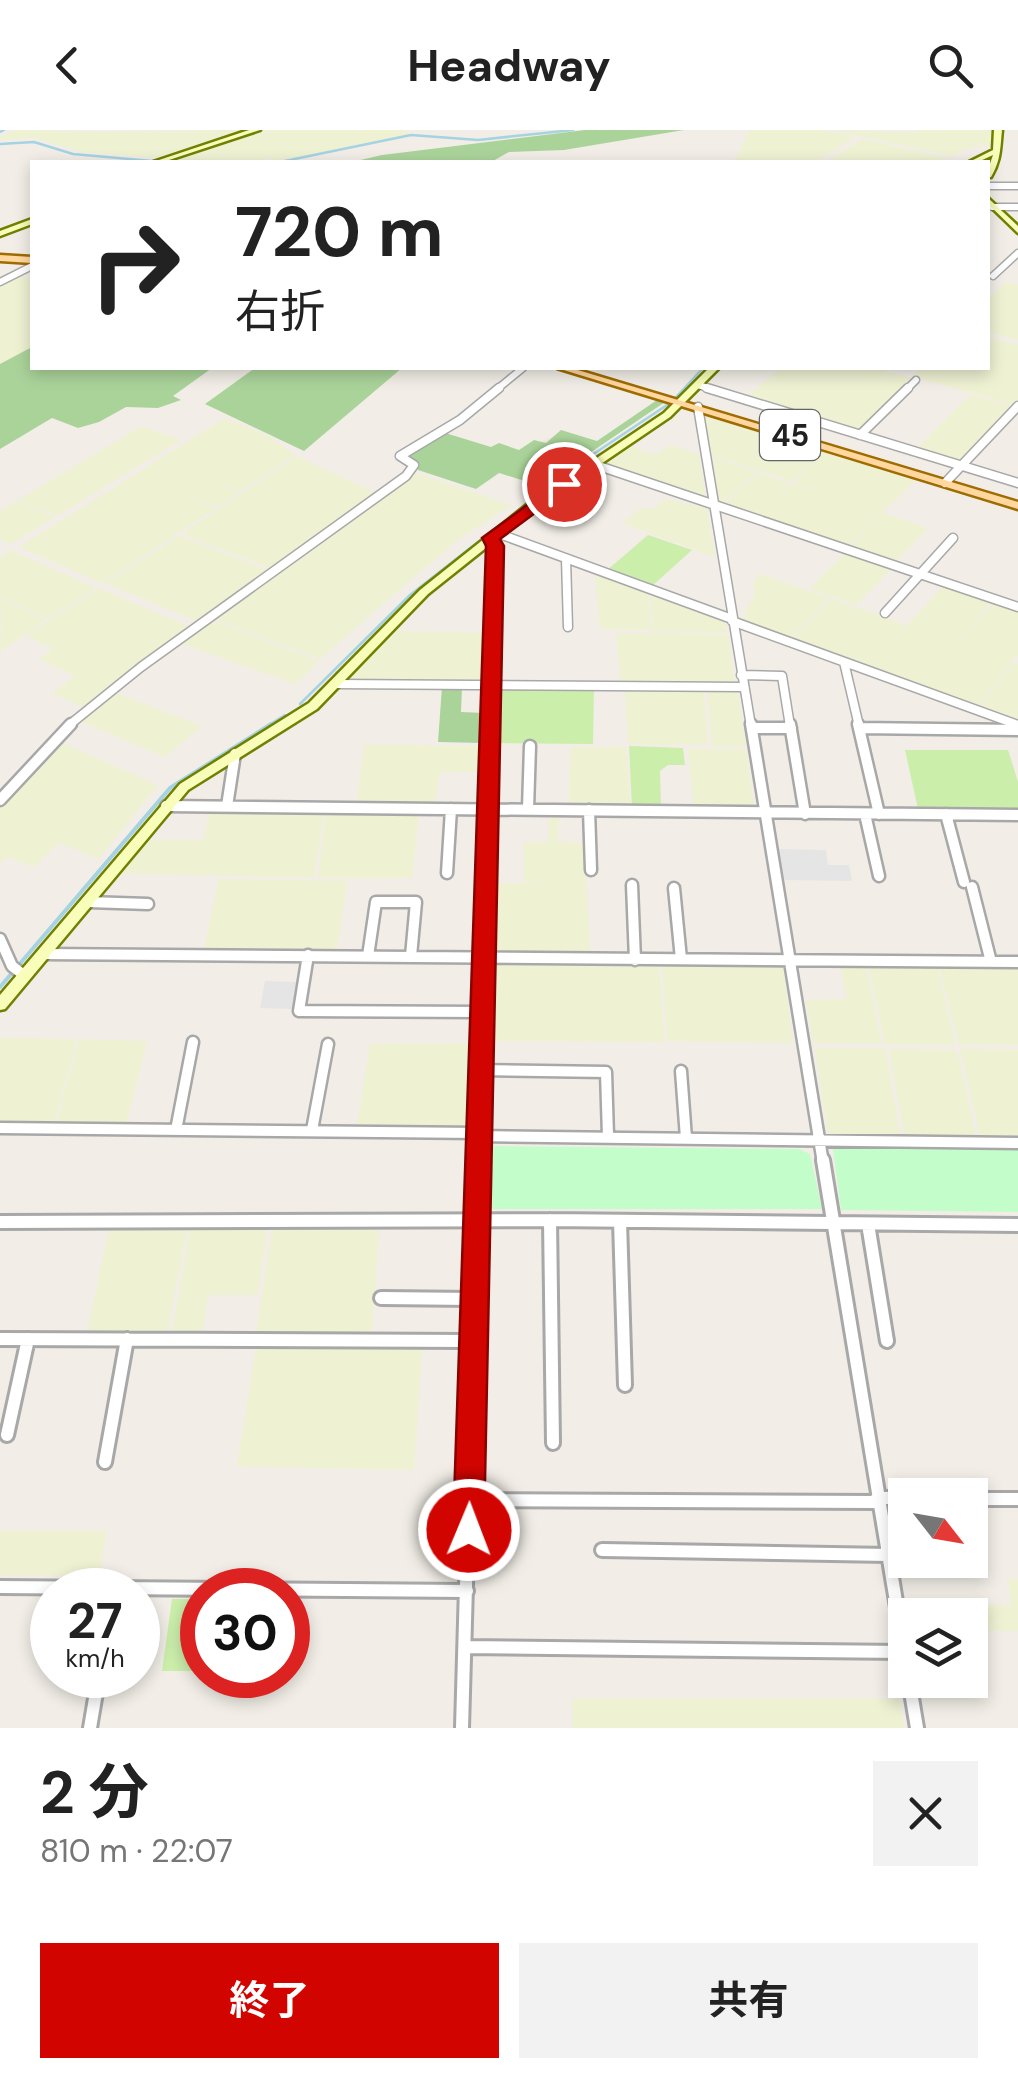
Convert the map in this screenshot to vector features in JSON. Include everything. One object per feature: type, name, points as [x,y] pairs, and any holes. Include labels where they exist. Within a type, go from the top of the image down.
[{"type":"main road","points":[[0,258],[30,263]]},
{"type":"main road","name":"45","points":[[587,370],[1018,506]]},
{"type":"street","points":[[163,160],[256,130]]},
{"type":"street","points":[[990,171],[998,150],[998,130]]},
{"type":"street","points":[[978,160],[998,150]]},
{"type":"street","points":[[990,186],[1018,186]]},
{"type":"street","points":[[990,204],[1018,207]]},
{"type":"street","points":[[990,204],[1018,230]]},
{"type":"street","points":[[0,234],[30,222]]},
{"type":"street","points":[[993,276],[1018,253]]},
{"type":"street","points":[[0,282],[30,264]]},
{"type":"street","points":[[0,800],[65,728],[197,626],[406,476],[414,465],[400,456],[460,420],[521,370]]},
{"type":"street","points":[[0,1005],[18,971],[44,954],[166,806],[192,781],[302,714],[402,613],[494,536],[683,402],[712,370]]},
{"type":"street","points":[[860,434],[916,380]]},
{"type":"street","points":[[698,385],[1018,483]]},
{"type":"street","points":[[944,484],[1013,417],[1018,406]]},
{"type":"street","points":[[602,1550],[888,1555],[698,407]]},
{"type":"street","points":[[592,464],[1018,607]]},
{"type":"street","points":[[494,536],[566,558],[1018,728]]},
{"type":"street","points":[[462,1728],[494,536]]},
{"type":"street","points":[[885,613],[952,538]]},
{"type":"street","points":[[566,558],[568,627]]},
{"type":"street","points":[[844,662],[879,814]]},
{"type":"street","points":[[335,684],[490,686],[742,681],[782,676],[805,814]]},
{"type":"street","points":[[752,728],[791,728]]},
{"type":"street","points":[[859,728],[1018,728]]},
{"type":"street","points":[[528,809],[530,746]]},
{"type":"street","points":[[227,806],[235,754]]},
{"type":"street","points":[[166,806],[1018,815]]},
{"type":"street","points":[[447,873],[451,808]]},
{"type":"street","points":[[590,810],[592,870]]},
{"type":"street","points":[[865,814],[879,876]]},
{"type":"street","points":[[946,814],[991,962]]},
{"type":"street","points":[[632,884],[635,960]]},
{"type":"street","points":[[674,888],[680,959]]},
{"type":"street","points":[[88,902],[148,904]]},
{"type":"street","points":[[368,956],[376,902],[416,902],[411,956]]},
{"type":"street","points":[[0,939],[18,971]]},
{"type":"street","points":[[44,954],[1018,962]]},
{"type":"street","points":[[308,955],[299,1011],[480,1012]]},
{"type":"street","points":[[176,1130],[193,1042]]},
{"type":"street","points":[[312,1130],[328,1044]]},
{"type":"street","points":[[480,1070],[606,1072],[608,1136]]},
{"type":"street","points":[[680,1071],[686,1138]]},
{"type":"street","points":[[0,1128],[1018,1143]]},
{"type":"street","points":[[550,1220],[553,1442]]},
{"type":"street","points":[[0,1222],[550,1220],[1018,1225]]},
{"type":"street","points":[[620,1221],[625,1385]]},
{"type":"street","points":[[868,1224],[886,1341]]},
{"type":"street","points":[[381,1298],[473,1299]]},
{"type":"street","points":[[0,1339],[472,1341]]},
{"type":"street","points":[[7,1434],[28,1339]]},
{"type":"street","points":[[105,1462],[126,1339]]},
{"type":"street","points":[[470,1500],[888,1499]]},
{"type":"street","points":[[988,1499],[1018,1499]]},
{"type":"street","points":[[0,1587],[30,1588]]},
{"type":"street","points":[[160,1589],[467,1591]]},
{"type":"street","points":[[466,1647],[888,1654]]},
{"type":"street","points":[[90,1728],[95,1698]]},
{"type":"street","points":[[912,1698],[917,1728]]},
{"type":"green space","points":[[16,130],[249,130],[164,158],[81,152],[35,138],[0,140],[0,136]]},
{"type":"green space","points":[[266,130],[402,130],[411,134],[281,160],[260,155],[266,160],[172,160]]},
{"type":"green space","points":[[585,130],[684,130],[564,150],[509,152],[495,160],[361,160]]},
{"type":"green space","points":[[750,130],[822,130],[855,137],[819,160],[735,160]]},
{"type":"green space","points":[[833,130],[940,130],[941,134],[942,130],[993,130],[993,137],[992,145],[964,149],[953,156]]},
{"type":"green space","points":[[862,139],[947,158],[944,160],[828,160]]},
{"type":"green space","points":[[19,276],[30,279],[30,348],[0,364],[0,285]]},
{"type":"green space","points":[[1006,282],[1018,285],[1018,340],[990,333],[990,297]]},
{"type":"green space","points":[[990,340],[1018,345],[1018,399],[1013,405],[912,376],[919,370],[955,370],[948,378],[958,370],[990,370]]},
{"type":"green space","points":[[30,348],[30,370],[209,370],[173,396],[181,400],[158,408],[126,407],[78,428],[52,418],[0,449],[0,364]]},
{"type":"green space","points":[[252,370],[400,370],[304,451],[205,404]]},
{"type":"green space","points":[[779,370],[888,371],[871,388],[889,372],[911,378],[858,430],[747,397]]},
{"type":"green space","points":[[970,395],[1011,406],[959,463],[916,449]]},
{"type":"green space","points":[[657,400],[665,402],[541,486],[499,473],[476,489],[418,470],[418,462],[405,457],[442,432],[491,447],[499,443],[519,450],[534,440],[546,443],[561,430],[597,441]]},
{"type":"green space","points":[[710,414],[917,479],[847,547],[724,505],[759,473],[790,483],[764,509],[792,483],[813,490],[800,504],[814,489],[794,482],[818,458],[792,481],[713,456],[704,418]]},
{"type":"green space","points":[[225,418],[268,436],[295,455],[240,491],[215,482],[239,493],[218,507],[182,494],[216,508],[102,583],[19,547]]},
{"type":"green space","points":[[142,426],[181,440],[57,516],[18,500]]},
{"type":"green space","points":[[670,445],[699,454],[705,496],[702,498],[601,464],[629,446],[656,455]]},
{"type":"green space","points":[[296,456],[376,493],[270,568],[182,534]]},
{"type":"green space","points":[[713,458],[757,472],[723,504],[718,503]]},
{"type":"green space","points":[[416,473],[511,505],[458,540],[369,616],[340,605],[368,617],[320,659],[214,619],[242,599],[269,609],[243,598]]},
{"type":"green space","points":[[664,499],[707,508],[715,557],[622,523],[640,509],[655,508]]},
{"type":"green space","points":[[16,501],[55,517],[11,544],[0,540],[0,511]]},
{"type":"green space","points":[[882,513],[928,528],[895,563],[849,548]]},
{"type":"green space","points":[[648,535],[692,550],[651,587],[606,571]]},
{"type":"green space","points":[[179,536],[267,570],[196,621],[105,583]]},
{"type":"green space","points":[[10,550],[96,588],[48,619],[0,596],[0,557]]},
{"type":"green space","points":[[845,553],[892,568],[857,605],[809,589]]},
{"type":"green space","points":[[595,574],[649,593],[650,630],[600,629]]},
{"type":"green space","points":[[760,574],[829,598],[791,638],[742,620],[755,593],[753,582]]},
{"type":"green space","points":[[944,585],[991,602],[959,643],[993,603],[1018,611],[1018,655],[979,706],[793,638],[831,599],[854,607],[844,620],[856,607],[906,625],[887,648]]},
{"type":"green space","points":[[99,588],[190,627],[85,708],[52,693],[75,676],[39,659],[53,649],[26,636]]},
{"type":"green space","points":[[651,594],[725,619],[727,632],[652,631]]},
{"type":"green space","points":[[0,598],[46,620],[0,652],[1,626]]},
{"type":"green space","points":[[211,620],[319,661],[296,684],[179,643]]},
{"type":"green space","points":[[391,631],[487,633],[485,683],[344,681]]},
{"type":"green space","points":[[616,633],[728,634],[735,684],[621,683]]},
{"type":"green space","points":[[1014,663],[1018,664],[1018,720],[980,707]]},
{"type":"green space","points":[[442,687],[462,687],[461,712],[485,713],[484,743],[438,742]]},
{"type":"green space","points":[[495,689],[594,689],[593,744],[493,743]]},
{"type":"green space","points":[[625,690],[704,692],[708,745],[628,744]]},
{"type":"green space","points":[[707,691],[738,692],[746,746],[712,747]]},
{"type":"green space","points":[[116,693],[202,726],[165,757],[80,721]]},
{"type":"green space","points":[[58,741],[158,785],[99,859],[59,843],[34,867],[8,857],[0,863],[0,804]]},
{"type":"green space","points":[[364,745],[482,746],[483,772],[440,772],[435,804],[357,803]]},
{"type":"green space","points":[[629,746],[683,748],[685,765],[668,765],[660,771],[661,806],[632,807]]},
{"type":"green space","points":[[570,747],[626,747],[630,806],[569,805]]},
{"type":"green space","points":[[688,749],[746,749],[754,808],[694,808]]},
{"type":"green space","points":[[905,750],[1008,750],[1018,782],[1018,811],[918,809]]},
{"type":"green space","points":[[210,811],[324,813],[314,878],[118,873],[148,840],[203,840]]},
{"type":"green space","points":[[326,812],[419,813],[412,878],[318,878]]},
{"type":"green space","points":[[549,814],[559,814],[558,841],[584,843],[590,953],[489,952],[494,883],[552,883],[524,882],[524,842],[549,842]]},
{"type":"green space","points":[[219,879],[347,881],[337,949],[204,949]]},
{"type":"green space","points":[[488,965],[659,967],[664,1042],[487,1041]]},
{"type":"green space","points":[[662,965],[783,967],[793,1043],[667,1041]]},
{"type":"green space","points":[[840,966],[866,966],[882,1044],[813,1043],[806,1000],[847,999]]},
{"type":"green space","points":[[937,966],[955,1045],[885,1045],[869,967]]},
{"type":"green space","points":[[939,967],[1018,968],[1018,1045],[959,1045]]},
{"type":"green space","points":[[0,1038],[77,1039],[54,1124],[0,1123]]},
{"type":"green space","points":[[79,1039],[147,1041],[126,1126],[56,1123]]},
{"type":"green space","points":[[473,1043],[470,1126],[357,1124],[370,1044]]},
{"type":"green space","points":[[815,1048],[885,1048],[900,1134],[828,1134]]},
{"type":"green space","points":[[889,1049],[957,1050],[976,1136],[904,1135]]},
{"type":"green space","points":[[960,1049],[1018,1050],[1018,1135],[980,1136]]},
{"type":"green space","points":[[494,1146],[799,1149],[810,1154],[822,1209],[487,1209],[487,1152]]},
{"type":"green space","points":[[833,1148],[1018,1148],[1018,1212],[841,1210]]},
{"type":"green space","points":[[109,1229],[187,1230],[167,1333],[87,1332]]},
{"type":"green space","points":[[190,1229],[267,1229],[258,1295],[208,1295],[202,1333],[172,1332]]},
{"type":"green space","points":[[272,1230],[379,1230],[372,1331],[256,1335]]},
{"type":"green space","points":[[256,1348],[422,1349],[414,1470],[237,1466]]},
{"type":"green space","points":[[0,1531],[106,1531],[101,1568],[30,1568],[30,1575],[0,1575]]},
{"type":"green space","points":[[1008,1579],[1018,1579],[1018,1631],[988,1630],[988,1605],[1011,1605]]},
{"type":"green space","points":[[172,1599],[180,1599],[180,1671],[162,1671]]},
{"type":"green space","points":[[572,1699],[899,1699],[904,1728],[573,1728]]},
{"type":"shaded area","points":[[779,849],[826,850],[828,865],[849,865],[852,881],[783,880]]},
{"type":"shaded area","points":[[265,981],[297,982],[293,1009],[260,1008]]},
{"type":"waterway","points":[[0,132],[4,130]]},
{"type":"waterway","points":[[290,160],[411,135],[478,140],[573,130]]},
{"type":"waterway","points":[[0,144],[34,142],[73,154],[141,160]]},
{"type":"waterway","points":[[676,397],[701,370]]},
{"type":"waterway","points":[[300,704],[410,595],[571,469],[670,403]]},
{"type":"waterway","points":[[267,726],[285,715]]},
{"type":"waterway","points":[[0,987],[170,788],[271,724]]},
{"type":"route","points":[[469,1530],[495,546],[491,538],[564,484]]}]
